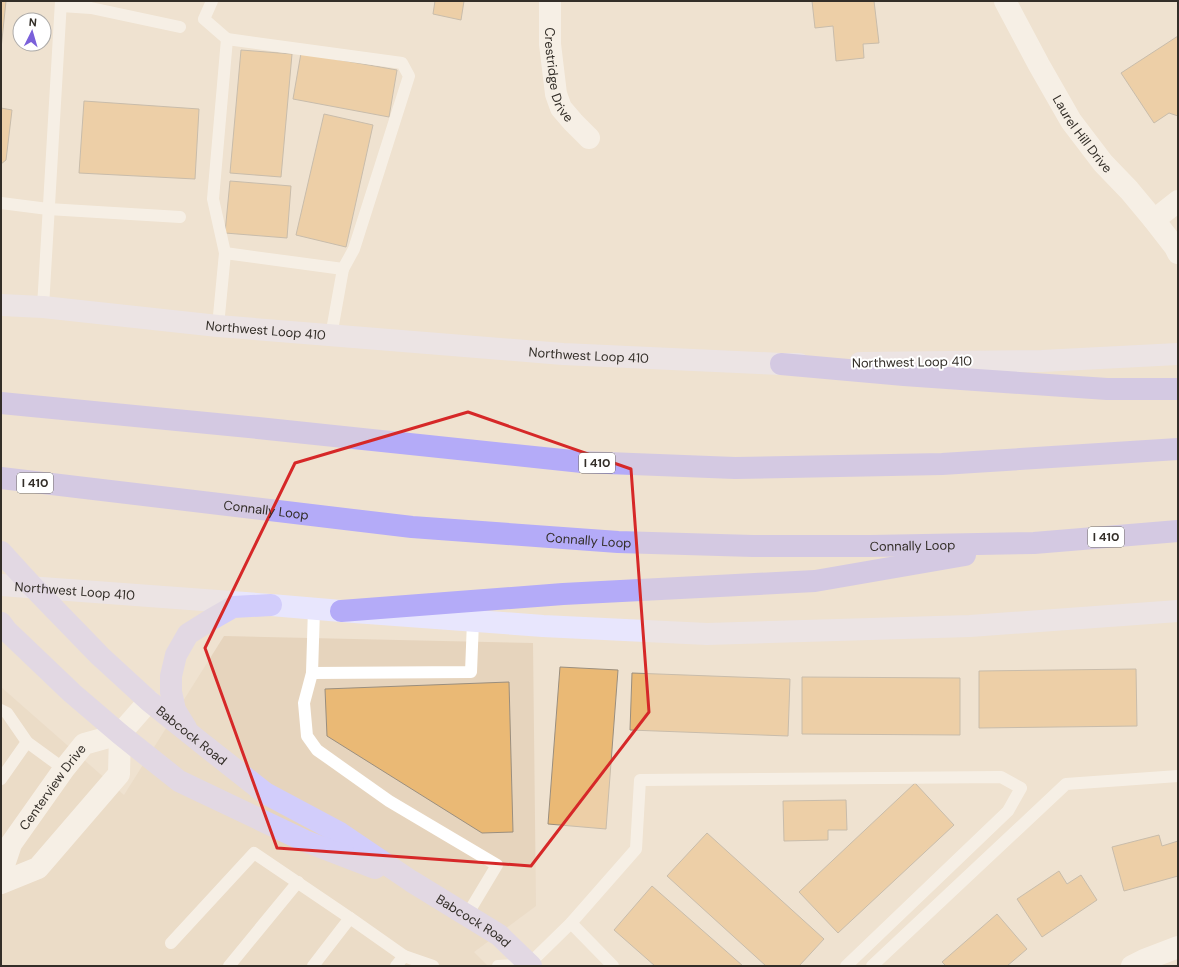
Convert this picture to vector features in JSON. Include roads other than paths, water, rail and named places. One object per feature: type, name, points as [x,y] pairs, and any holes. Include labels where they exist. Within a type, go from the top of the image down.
[{"type":"highway","points":[[781,364],[904,375],[1107,389],[1178,389]]},
{"type":"highway","name":"I 410","points":[[10,404],[250,427],[582,462],[734,468],[942,464],[1178,449]]},
{"type":"highway","name":"Connally Loop","points":[[1,478],[412,527],[618,542],[753,546],[870,546],[1034,543],[1178,531]]},
{"type":"highway","points":[[341,612],[563,594],[815,581],[1034,543]]},
{"type":"main road","name":"Northwest Loop 410","points":[[1,304],[218,326],[563,354],[781,364],[1042,361],[1178,354]]},
{"type":"main road","name":"Babcock Road","points":[[1,552],[100,656],[191,736],[265,793],[340,834],[411,881],[499,935],[529,965]]},
{"type":"main road","name":"Northwest Loop 410","points":[[1,585],[271,605],[341,612],[543,626],[707,634],[970,626],[1178,611]]},
{"type":"main road","points":[[191,736],[175,710],[171,692],[171,676],[176,655],[188,634],[233,607],[271,605]]},
{"type":"main road","name":"Babcock Road","points":[[1,623],[7,631],[72,693],[179,781],[305,841],[411,881]]},
{"type":"street","name":"Crestridge Drive","points":[[550,1],[550,44],[556,94],[561,108],[589,138]]},
{"type":"street","name":"Laurel Hill Drive","points":[[1005,1],[1071,121],[1103,163],[1129,190],[1154,220],[1178,253]]},
{"type":"street","points":[[1154,220],[1178,201]]},
{"type":"street","points":[[1,883],[38,868],[119,774],[120,734],[150,701]]},
{"type":"street","name":"Centerview Drive","points":[[1,874],[11,844],[64,769],[84,744],[120,734]]},
{"type":"street","points":[[1132,966],[1178,947]]},
{"type":"lane","points":[[212,1],[204,19],[227,40],[402,63],[409,76],[354,249],[343,269],[331,336]]},
{"type":"lane","points":[[43,308],[61,3],[180,27]]},
{"type":"lane","points":[[218,326],[225,253],[213,199],[227,40]]},
{"type":"lane","points":[[1,203],[48,209],[180,217]]},
{"type":"lane","points":[[225,253],[343,269]]},
{"type":"lane","points":[[314,609],[312,673],[304,703],[306,736],[317,750],[389,800],[497,864],[466,915]]},
{"type":"lane","points":[[312,673],[471,672],[473,621]]},
{"type":"lane","points":[[1,710],[7,713],[27,742],[64,769]]},
{"type":"lane","points":[[1,780],[27,742]]},
{"type":"lane","points":[[872,966],[1066,784],[1178,776]]},
{"type":"lane","points":[[498,966],[529,965],[571,923],[636,849],[640,780],[1001,777],[1021,788],[1008,811],[846,966]]},
{"type":"lane","points":[[171,943],[254,853],[404,956],[433,966]]},
{"type":"lane","points":[[229,966],[298,882]]},
{"type":"lane","points":[[313,966],[350,918]]},
{"type":"lane","points":[[571,923],[613,966]]},
{"type":"lane","points":[[396,966],[404,956]]}]
